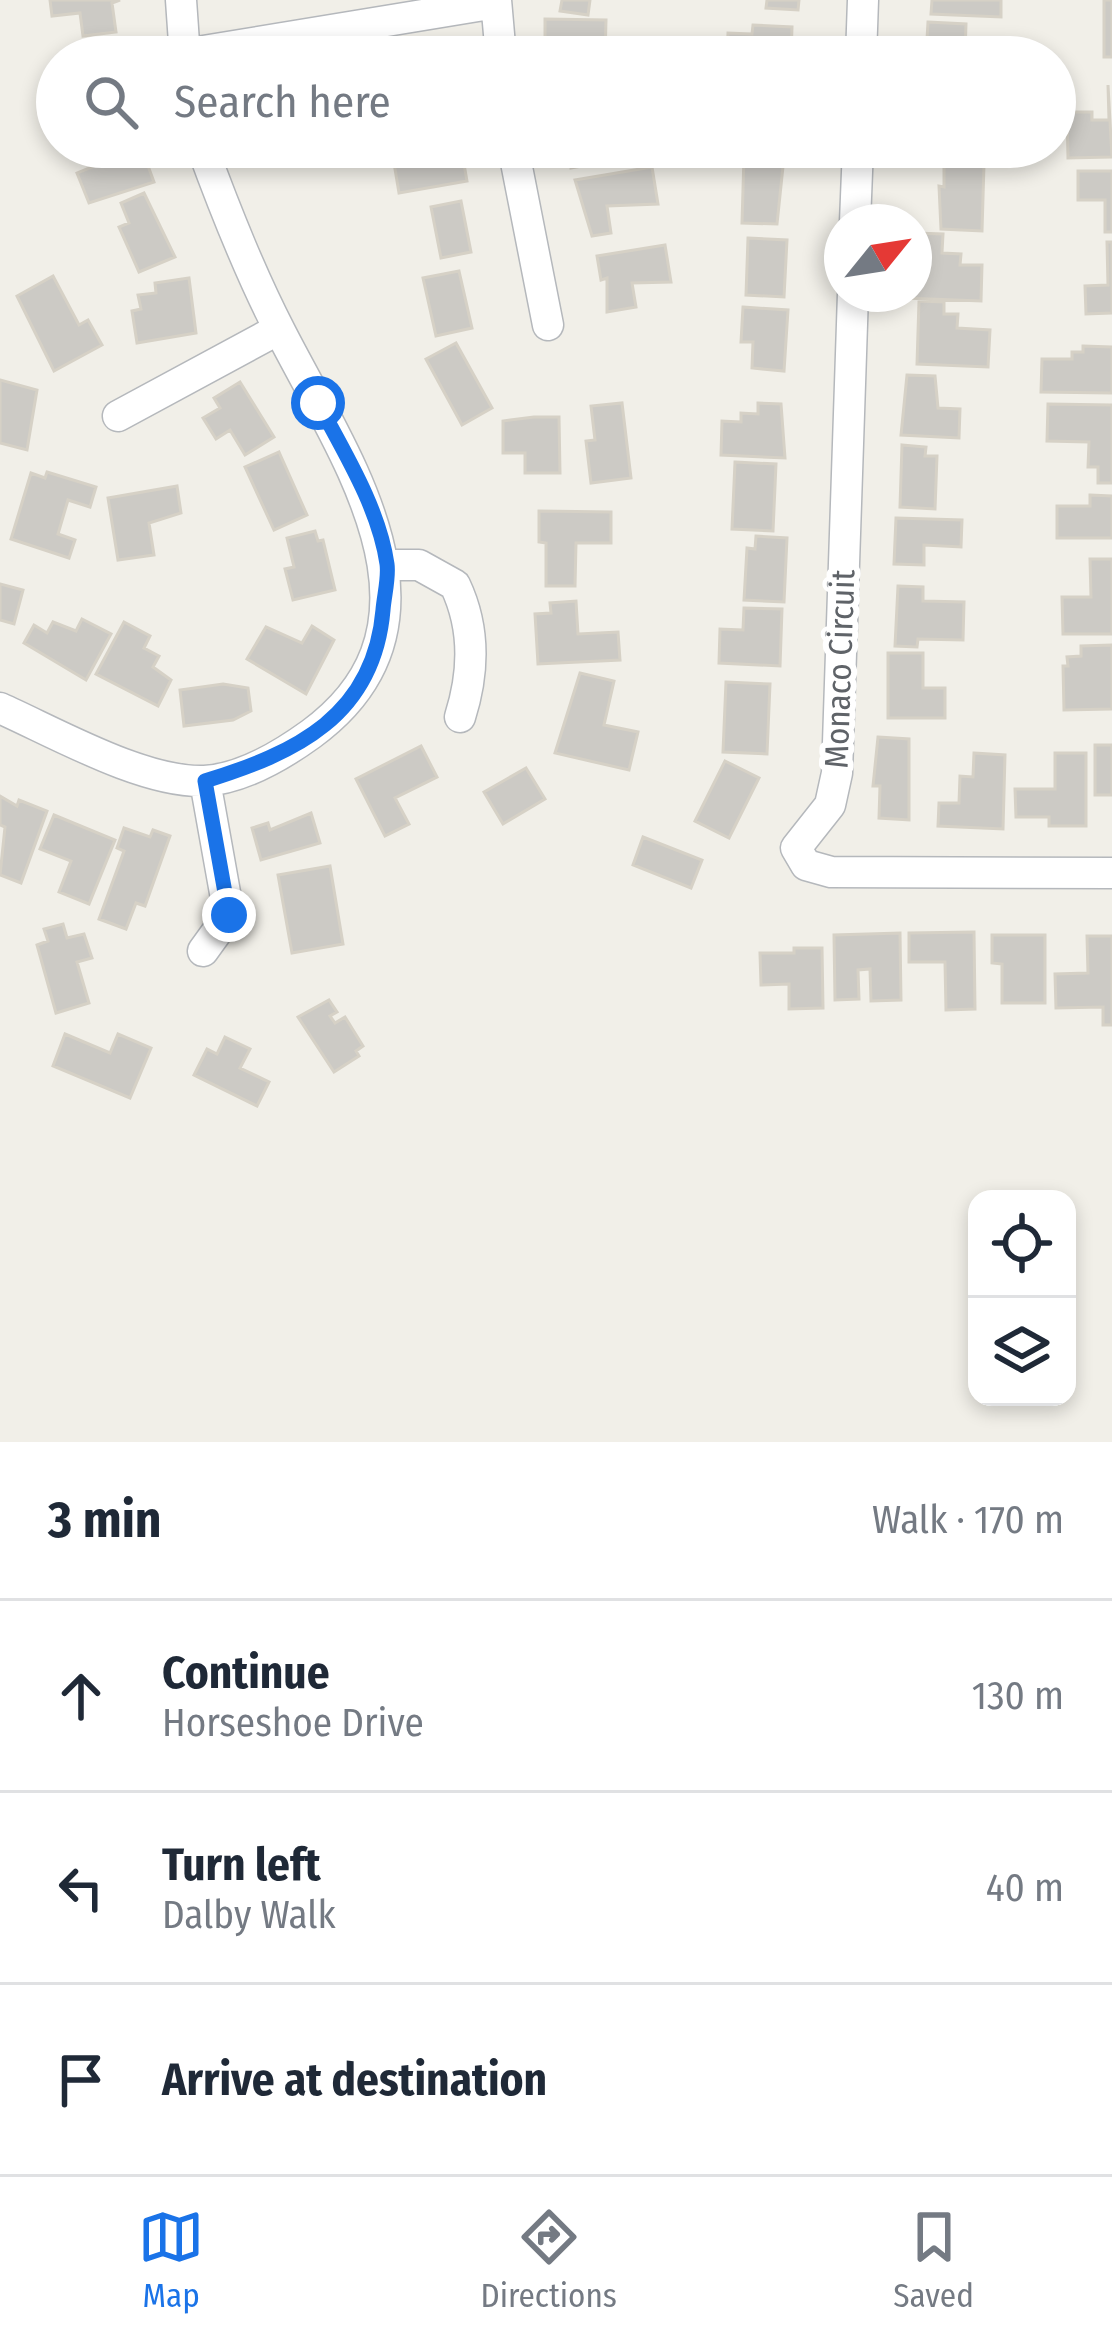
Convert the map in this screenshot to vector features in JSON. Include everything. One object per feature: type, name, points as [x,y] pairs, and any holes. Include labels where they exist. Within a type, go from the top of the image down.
[{"type":"street","points":[[181,0],[184,36]]},
{"type":"street","points":[[862,36],[863,0]]},
{"type":"street","points":[[298,36],[496,1],[499,36]]},
{"type":"street","points":[[0,708],[133,766],[205,781],[277,759],[346,708],[380,651],[387,565],[358,477],[234,236],[210,168]]},
{"type":"street","points":[[517,168],[548,325]]},
{"type":"street","points":[[856,204],[857,168]]},
{"type":"street","name":"Monaco Circuit","points":[[852,312],[837,773],[830,805],[796,848],[806,865],[831,872],[1112,873]]},
{"type":"street","points":[[118,416],[279,329]]},
{"type":"street","points":[[387,565],[419,565],[455,585],[470,631],[467,695],[460,717]]},
{"type":"street","points":[[203,951],[229,915],[205,781]]},
{"type":"building","points":[[50,0],[120,0],[112,3],[116,32],[83,36],[80,13],[52,16]]},
{"type":"building","points":[[562,0],[590,0],[588,15],[560,11]]},
{"type":"building","points":[[767,0],[799,0],[798,10],[766,8]]},
{"type":"building","points":[[932,0],[1001,0],[1001,17],[931,14]]},
{"type":"building","points":[[1104,0],[1112,0],[1112,57],[1104,57]]},
{"type":"building","points":[[545,19],[606,20],[606,36],[545,36]]},
{"type":"building","points":[[928,22],[966,24],[966,36],[927,36]]},
{"type":"building","points":[[753,25],[792,27],[792,36],[728,36],[752,34]]},
{"type":"building","points":[[1108,85],[1112,157],[1076,158],[1076,112],[1092,112],[1092,120],[1109,120]]},
{"type":"building","points":[[89,168],[149,168],[154,182],[89,203],[77,173]]},
{"type":"building","points":[[395,168],[465,168],[467,181],[399,193]]},
{"type":"building","points":[[652,168],[658,204],[607,206],[611,233],[592,236],[575,180]]},
{"type":"building","points":[[744,168],[783,168],[777,224],[742,223]]},
{"type":"building","points":[[944,168],[984,168],[982,231],[941,229],[939,186],[944,187]]},
{"type":"building","points":[[1078,171],[1112,171],[1112,232],[1105,232],[1105,200],[1078,200]]},
{"type":"building","points":[[144,193],[175,257],[139,272],[119,227],[129,223],[121,203]]},
{"type":"building","points":[[461,201],[471,252],[441,258],[431,207]]},
{"type":"building","points":[[932,234],[943,234],[942,253],[961,254],[960,265],[982,265],[981,301],[932,299]]},
{"type":"building","points":[[748,238],[787,240],[784,297],[746,295]]},
{"type":"building","points":[[1107,242],[1112,242],[1112,313],[1086,314],[1085,286],[1108,285]]},
{"type":"building","points":[[665,245],[671,282],[632,283],[636,307],[607,312],[607,278],[601,280],[597,256]]},
{"type":"building","points":[[459,271],[472,328],[436,336],[423,278]]},
{"type":"building","points":[[53,276],[79,325],[88,320],[102,345],[54,371],[17,296]]},
{"type":"building","points":[[189,278],[196,333],[137,343],[132,311],[141,309],[138,295],[156,293],[155,283]]},
{"type":"building","points":[[932,302],[944,302],[944,314],[958,314],[957,328],[990,330],[988,367],[917,364],[919,312],[932,312]]},
{"type":"building","points":[[743,307],[788,310],[784,371],[752,368],[753,342],[741,342]]},
{"type":"building","points":[[456,343],[492,408],[462,425],[426,359]]},
{"type":"building","points":[[1083,346],[1112,347],[1112,393],[1041,392],[1042,359],[1072,359],[1072,352],[1083,352]]},
{"type":"building","points":[[907,375],[935,376],[938,408],[960,409],[959,438],[901,435]]},
{"type":"building","points":[[0,380],[37,390],[27,450],[0,443]]},
{"type":"building","points":[[240,382],[274,437],[245,455],[230,430],[216,439],[203,418],[220,408],[214,398]]},
{"type":"building","points":[[622,403],[631,478],[591,483],[586,441],[595,440],[591,406]]},
{"type":"building","points":[[758,403],[781,404],[785,458],[721,455],[722,421],[741,422],[741,413],[758,414]]},
{"type":"building","points":[[1048,404],[1112,405],[1112,483],[1098,483],[1098,467],[1088,467],[1089,442],[1047,441]]},
{"type":"building","points":[[559,417],[560,473],[525,473],[525,453],[503,453],[503,421]]},
{"type":"building","points":[[902,445],[926,447],[925,456],[937,456],[935,509],[900,507]]},
{"type":"building","points":[[279,452],[307,515],[274,530],[245,467]]},
{"type":"building","points":[[735,462],[776,464],[773,531],[732,529]]},
{"type":"building","points":[[47,472],[96,487],[90,507],[68,500],[58,534],[75,540],[69,558],[11,539],[31,473],[45,478]]},
{"type":"building","points":[[177,486],[181,513],[149,523],[154,555],[118,560],[108,498]]},
{"type":"building","points":[[1090,495],[1112,496],[1112,538],[1057,538],[1057,506],[1090,506]]},
{"type":"building","points":[[539,511],[611,512],[611,543],[576,543],[575,586],[546,586],[546,543],[539,542]]},
{"type":"building","points":[[896,518],[962,520],[961,547],[924,545],[924,565],[894,564]]},
{"type":"building","points":[[315,531],[318,541],[323,540],[335,590],[293,600],[285,569],[294,567],[287,538]]},
{"type":"building","points":[[756,536],[787,538],[784,602],[744,600],[747,548],[755,549]]},
{"type":"building","points":[[1090,559],[1112,559],[1112,634],[1063,634],[1062,597],[1091,597]]},
{"type":"building","points":[[0,584],[23,590],[14,624],[0,620]]},
{"type":"building","points":[[898,586],[923,587],[923,601],[964,602],[963,640],[918,639],[917,647],[895,646]]},
{"type":"building","points":[[576,601],[578,634],[618,632],[620,660],[538,664],[535,614],[551,613],[550,603]]},
{"type":"building","points":[[744,608],[782,609],[780,666],[719,663],[720,629],[743,630]]},
{"type":"building","points":[[82,619],[111,634],[86,680],[24,643],[34,625],[47,633],[53,622],[76,631]]},
{"type":"building","points":[[124,622],[150,636],[144,648],[159,656],[153,667],[171,680],[158,706],[96,674]]},
{"type":"building","points":[[312,626],[334,640],[306,694],[247,659],[266,627],[302,643]]},
{"type":"building","points":[[1112,645],[1112,709],[1064,710],[1067,657],[1081,656],[1081,646]]},
{"type":"building","points":[[888,653],[923,653],[923,688],[945,688],[945,718],[888,718]]},
{"type":"building","points":[[580,673],[614,681],[604,725],[638,732],[629,770],[555,753]]},
{"type":"building","points":[[726,682],[770,684],[767,754],[723,752]]},
{"type":"building","points":[[223,684],[248,688],[251,711],[233,720],[184,726],[180,690]]},
{"type":"building","points":[[878,737],[909,739],[909,820],[879,818],[880,786],[873,786]]},
{"type":"building","points":[[1095,745],[1112,745],[1112,795],[1095,795]]},
{"type":"building","points":[[421,746],[437,777],[395,798],[409,824],[385,836],[356,779]]},
{"type":"building","points":[[974,753],[1005,755],[1003,829],[938,826],[939,803],[959,803],[960,776],[973,777]]},
{"type":"building","points":[[1055,753],[1086,753],[1086,826],[1049,826],[1049,817],[1016,817],[1015,789],[1055,789]]},
{"type":"building","points":[[725,761],[759,778],[729,838],[695,821]]},
{"type":"building","points":[[526,768],[545,799],[503,824],[484,792]]},
{"type":"building","points":[[0,796],[17,806],[19,800],[47,811],[21,883],[0,875],[5,827],[0,825]]},
{"type":"building","points":[[311,813],[320,843],[261,860],[252,828],[268,823],[270,830]]},
{"type":"building","points":[[54,815],[115,840],[89,904],[59,892],[71,861],[40,849]]},
{"type":"building","points":[[124,828],[150,837],[153,830],[170,836],[145,906],[136,903],[126,929],[99,919],[124,851],[117,848]]},
{"type":"building","points":[[643,837],[702,860],[691,888],[633,865]]},
{"type":"building","points":[[330,866],[343,944],[292,953],[278,875]]},
{"type":"building","points":[[63,924],[67,938],[84,934],[92,958],[77,962],[89,1003],[56,1013],[37,945],[48,941],[44,929]]},
{"type":"building","points":[[974,932],[975,1009],[946,1010],[945,962],[909,962],[909,933]]},
{"type":"building","points":[[900,933],[901,1000],[871,1001],[870,969],[858,970],[859,999],[835,1000],[834,935]]},
{"type":"building","points":[[992,935],[1045,935],[1045,1003],[1002,1003],[1002,964],[992,963]]},
{"type":"building","points":[[1087,936],[1112,936],[1112,1025],[1103,1025],[1103,1007],[1056,1008],[1055,974],[1088,973]]},
{"type":"building","points":[[794,948],[822,948],[823,1008],[789,1009],[789,984],[761,985],[760,953],[794,953]]},
{"type":"building","points":[[329,1000],[337,1012],[330,1016],[335,1023],[345,1017],[363,1046],[356,1051],[359,1056],[334,1072],[298,1017]]},
{"type":"building","points":[[65,1034],[110,1053],[118,1034],[151,1048],[130,1098],[53,1066]]},
{"type":"building","points":[[225,1037],[250,1049],[240,1068],[269,1082],[257,1106],[194,1075],[207,1049],[217,1054]]},
{"type":"route","points":[[229,915],[205,781],[277,759],[346,708],[380,651],[387,565],[358,477],[318,403]]}]
